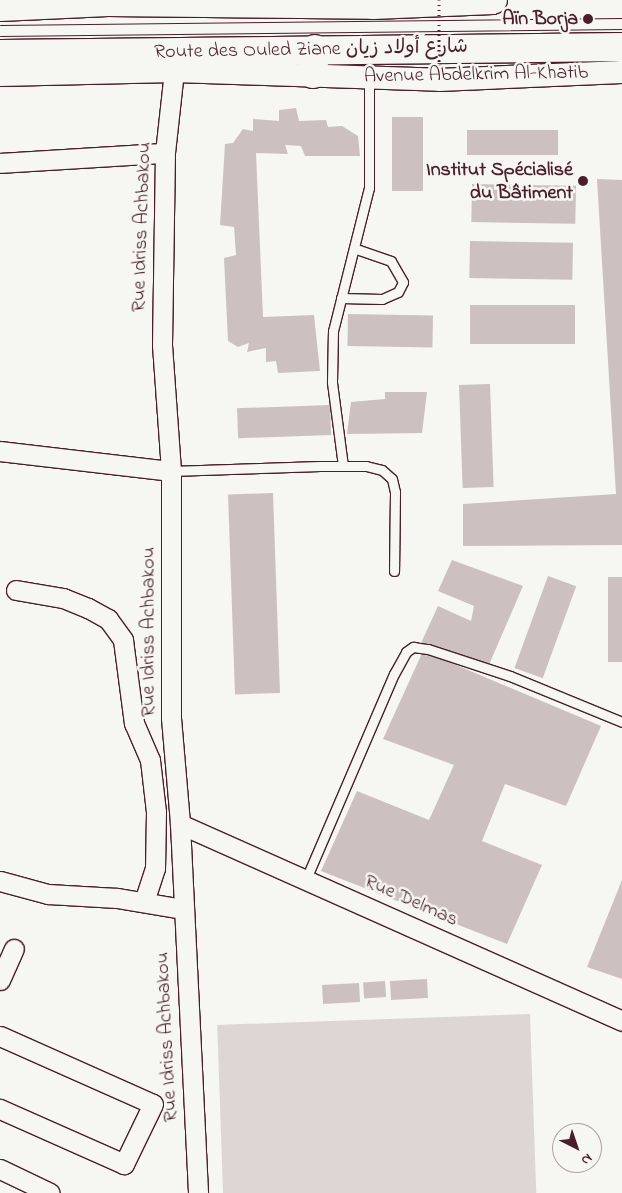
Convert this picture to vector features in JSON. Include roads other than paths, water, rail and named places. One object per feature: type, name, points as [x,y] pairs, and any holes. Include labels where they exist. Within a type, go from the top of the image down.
[{"type":"highway","points":[[0,7],[107,1],[373,5],[493,0]]},
{"type":"highway","name":"Route des Ouled Ziane شارع أولاد زيان","points":[[0,54],[314,62],[622,47]]},
{"type":"street","name":"Avenue Abdelkrim Al-Khatib","points":[[0,75],[174,71],[314,62],[369,78],[439,80],[622,72]]},
{"type":"street","name":"Rue Idriss Achbakou","points":[[174,71],[165,154],[162,345],[171,471],[171,718],[180,824],[198,1193]]},
{"type":"street","points":[[0,163],[165,154]]},
{"type":"street","points":[[0,452],[171,471]]},
{"type":"street","points":[[16,590],[63,598],[88,608],[108,619],[123,640],[134,723],[150,760],[156,812],[155,868],[144,901]]},
{"type":"street","name":"Rue Delmas","points":[[180,824],[622,1020]]},
{"type":"street","points":[[0,881],[48,894],[144,901],[183,909]]},
{"type":"street","points":[[0,980],[14,949]]},
{"type":"street","points":[[0,1036],[153,1104],[124,1164],[0,1109]]},
{"type":"street","points":[[0,1169],[50,1193]]},
{"type":"lane","points":[[342,466],[332,382],[333,331],[369,188],[369,78]]},
{"type":"lane","points":[[341,298],[382,299],[398,292],[402,282],[390,261],[354,248]]},
{"type":"lane","points":[[171,471],[342,466],[366,466],[382,470],[392,479],[396,492],[394,571]]},
{"type":"lane","points":[[306,879],[394,674],[406,652],[413,647],[428,649],[510,676],[622,722]]},
{"type":"tram line","points":[[0,25],[622,18]]},
{"type":"tram line","points":[[0,36],[622,29]]},
{"type":"place","name":"Aïn Borja","points":[[588,19]]},
{"type":"place","name":"Institut Spécialisé du Bâtiment","points":[[583,181]]}]
